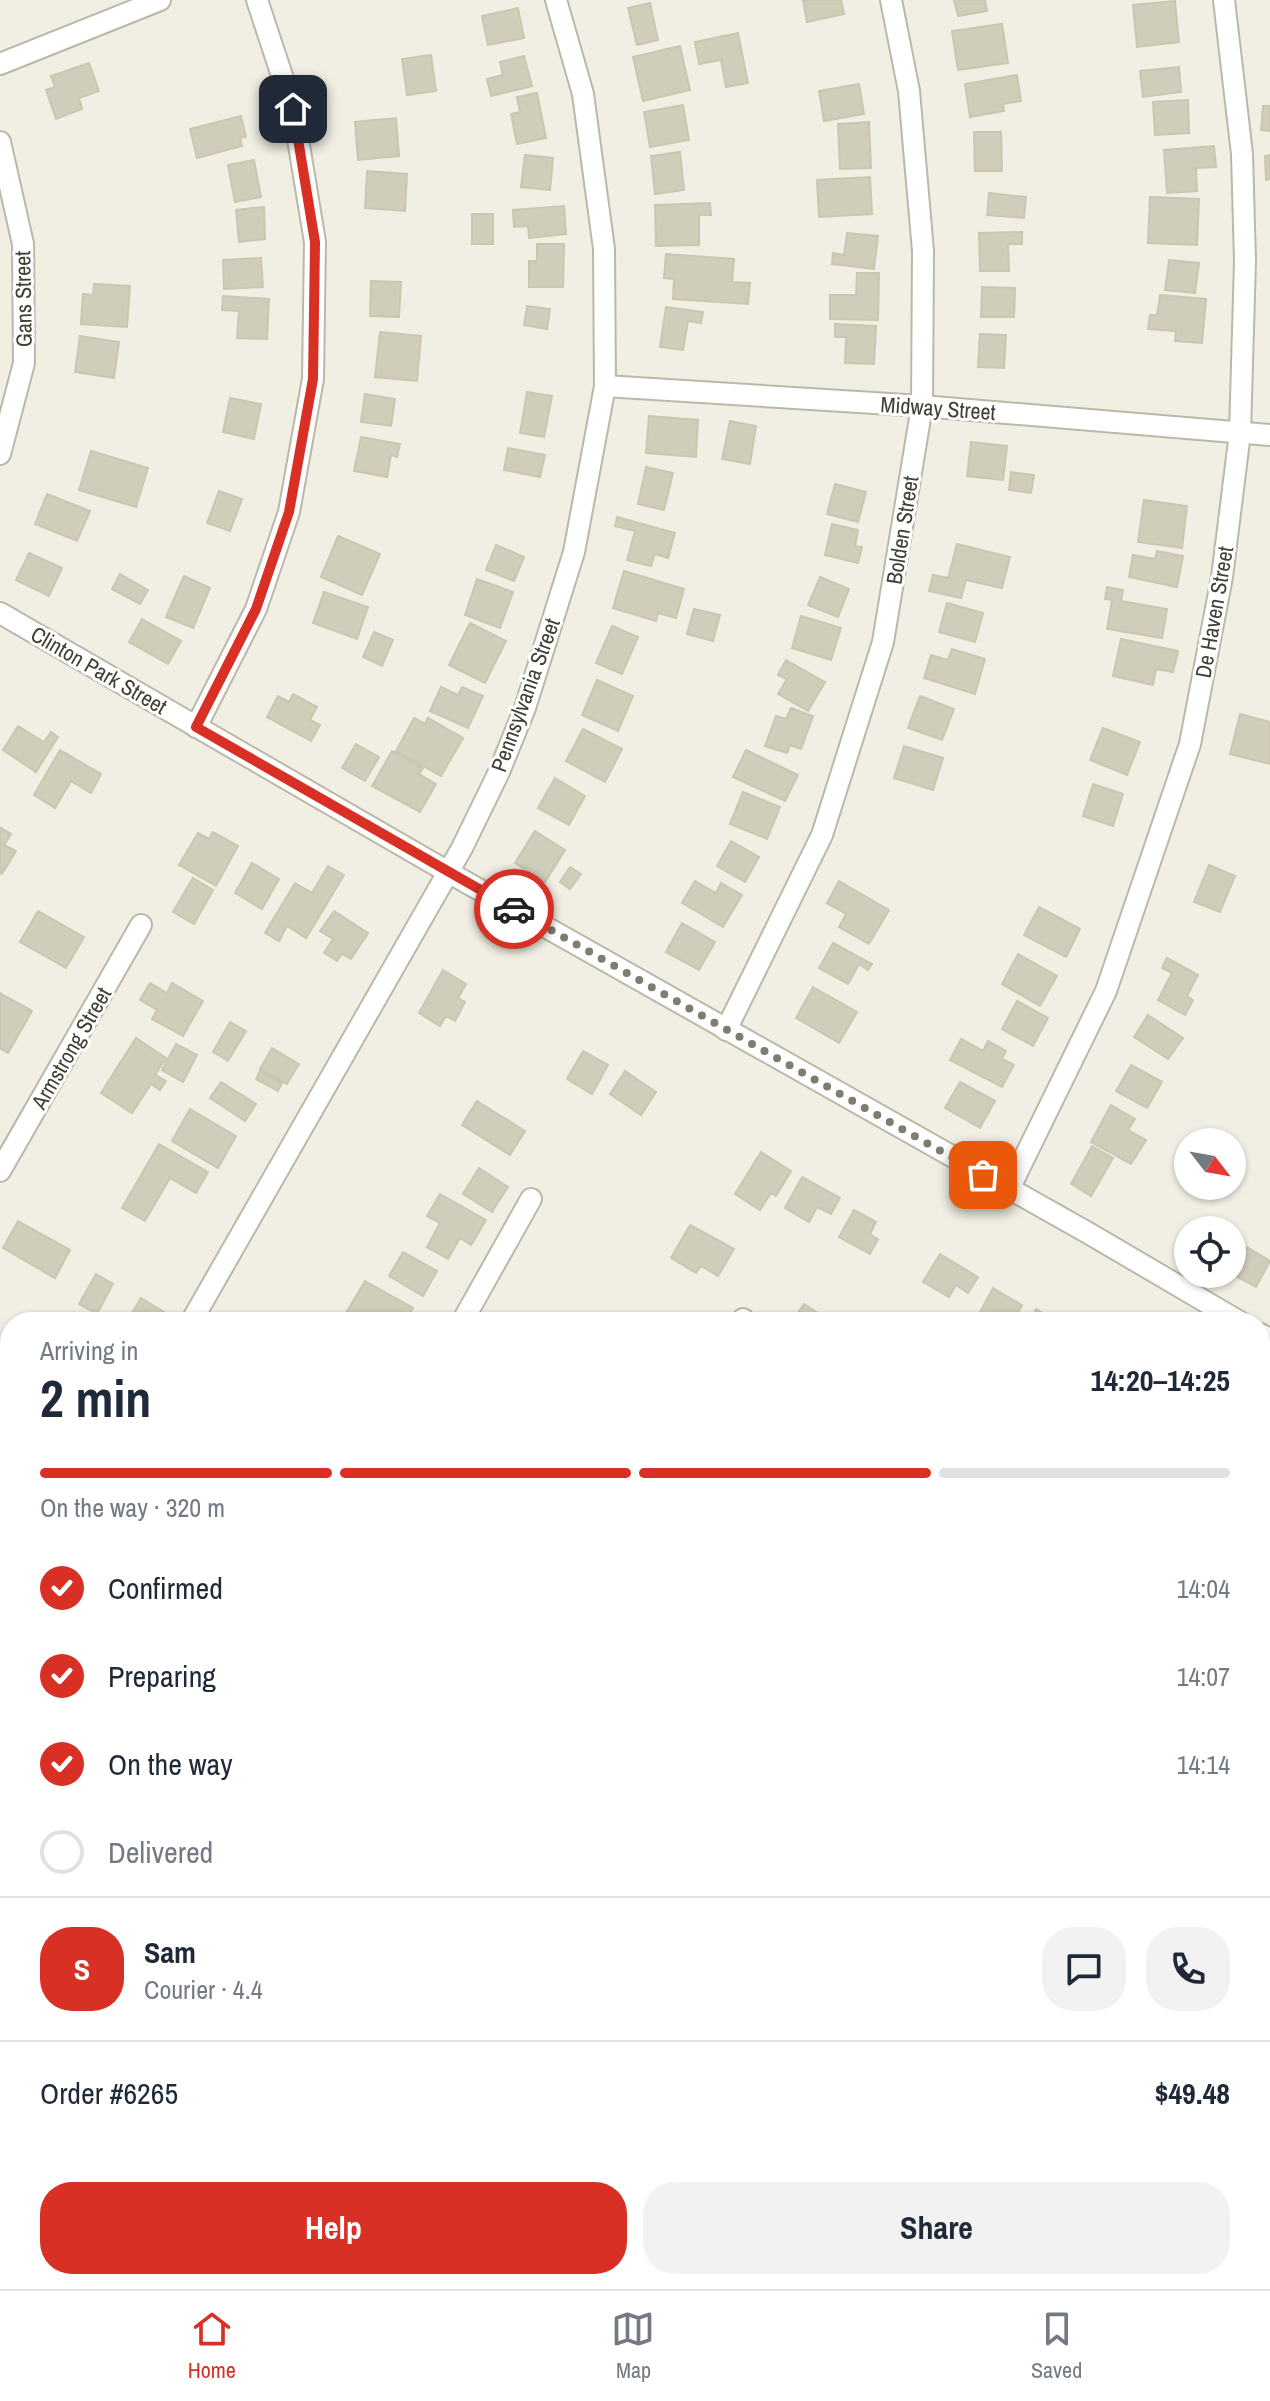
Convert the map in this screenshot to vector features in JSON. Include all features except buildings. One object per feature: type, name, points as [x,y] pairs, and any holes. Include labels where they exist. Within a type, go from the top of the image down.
[{"type":"street","points":[[0,64],[160,0]]},
{"type":"street","points":[[196,727],[256,609],[289,512],[313,379],[315,242],[293,109],[257,0]]},
{"type":"street","name":"Pennsylvania Street","points":[[197,1312],[448,872],[499,772],[525,708],[574,552],[605,386],[604,249],[583,94],[556,0]]},
{"type":"street","name":"Bolden Street","points":[[726,1030],[822,835],[883,642],[922,406],[923,251],[909,91],[891,0]]},
{"type":"street","name":"De Haven Street","points":[[1009,1189],[1106,991],[1190,744],[1222,577],[1240,433],[1245,261],[1242,154],[1224,0]]},
{"type":"street","name":"Gans Street","points":[[0,142],[23,244],[24,363],[0,454]]},
{"type":"street","name":"Midway Street","points":[[605,386],[922,406],[1270,435]]},
{"type":"street","name":"Clinton Park Street","points":[[0,613],[448,872],[1223,1312]]},
{"type":"street","name":"Armstrong Street","points":[[0,1171],[141,925]]},
{"type":"street","points":[[468,1312],[531,1199]]},
{"type":"way so far","points":[[514,909],[983,1175]]},
{"type":"route","points":[[293,109],[315,242],[313,379],[289,512],[256,609],[196,727],[514,909]]}]
